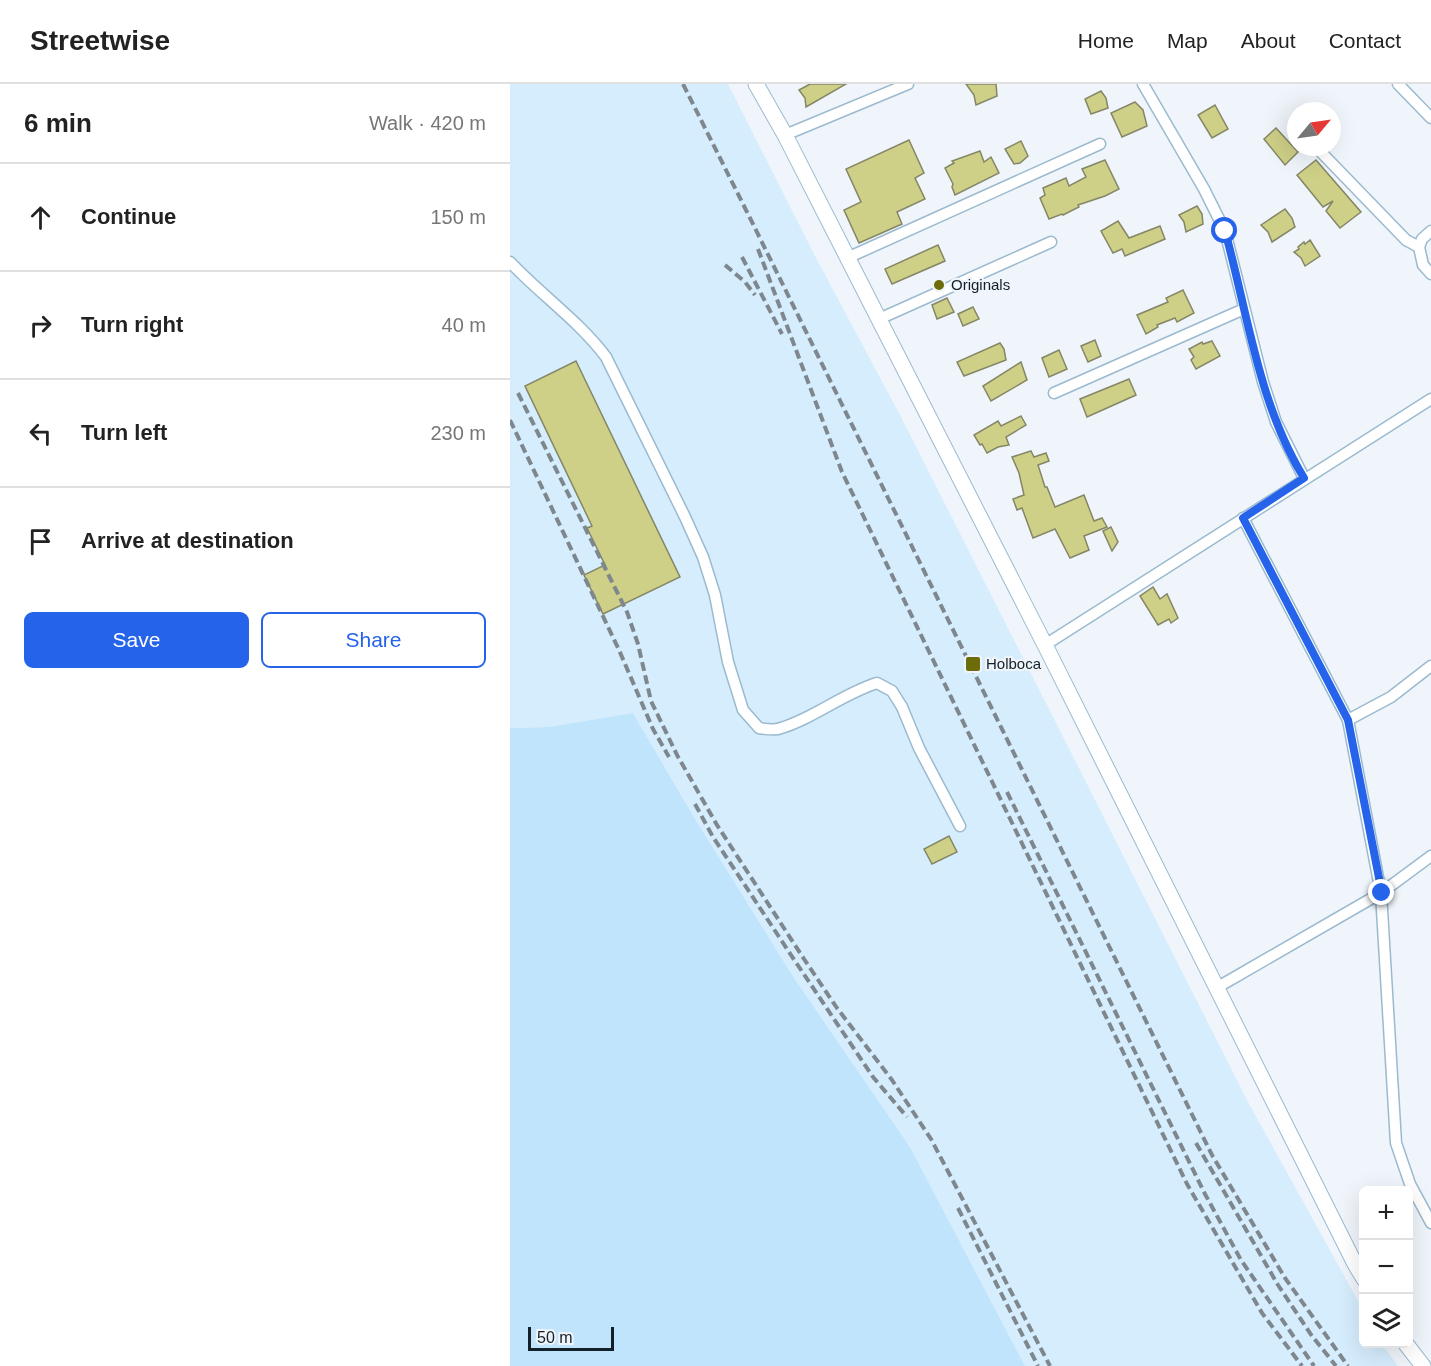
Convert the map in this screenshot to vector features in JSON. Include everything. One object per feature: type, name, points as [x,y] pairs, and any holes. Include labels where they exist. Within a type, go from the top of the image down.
[{"type":"main road","points":[[756,84],[785,135],[1045,645],[1359,1272]]},
{"type":"main road","points":[[1409,1348],[1423,1366]]},
{"type":"street","points":[[785,135],[909,84]]},
{"type":"street","points":[[1143,84],[1204,189],[1225,231],[1263,382],[1276,422],[1304,478]]},
{"type":"street","points":[[1398,84],[1431,118]]},
{"type":"street","points":[[847,258],[1100,144]]},
{"type":"street","points":[[1325,156],[1406,240],[1419,247]]},
{"type":"street","points":[[1431,231],[1422,239],[1419,247],[1423,265],[1431,274]]},
{"type":"street","points":[[879,319],[1051,242]]},
{"type":"street","points":[[510,262],[530,284],[591,336],[606,357],[703,557],[715,595],[728,662],[742,710],[759,728],[775,730],[797,721],[856,689],[877,683],[892,692],[902,708],[919,748],[960,826]]},
{"type":"street","points":[[1054,393],[1244,309]]},
{"type":"street","points":[[1045,645],[1431,399]]},
{"type":"street","points":[[1243,518],[1348,720],[1382,893],[1396,1143],[1410,1184],[1431,1223]]},
{"type":"street","points":[[1348,720],[1391,697],[1431,666]]},
{"type":"street","points":[[1218,987],[1382,893],[1431,856]]},
{"type":"shaded area","points":[[510,84],[728,84],[815,256],[901,417],[1247,1100],[1359,1303],[1359,1348],[1385,1348],[1398,1366],[1025,1366],[910,1147],[794,978],[692,814],[633,713],[548,727],[510,728]]},
{"type":"shaded area","points":[[633,713],[692,814],[794,978],[910,1147],[1025,1366],[510,1366],[510,728],[548,727]]},
{"type":"building","points":[[810,84],[846,84],[806,107],[805,98],[799,90]]},
{"type":"building","points":[[966,84],[996,84],[997,96],[976,105],[974,95]]},
{"type":"building","points":[[1101,91],[1106,98],[1108,108],[1091,114],[1085,99]]},
{"type":"building","points":[[1135,102],[1143,110],[1147,126],[1122,137],[1111,113]]},
{"type":"building","points":[[1215,105],[1228,129],[1212,138],[1198,115]]},
{"type":"building","points":[[1276,128],[1287,140],[1287,156],[1294,156],[1285,165],[1264,139]]},
{"type":"building","points":[[909,140],[924,173],[915,178],[925,199],[897,212],[902,224],[859,243],[844,210],[861,202],[846,169]]},
{"type":"building","points":[[1021,141],[1028,156],[1020,163],[1014,164],[1005,149]]},
{"type":"building","points":[[980,151],[984,162],[991,157],[999,173],[955,195],[953,184],[945,168],[954,163],[952,161]]},
{"type":"building","points":[[1105,160],[1119,189],[1078,205],[1079,207],[1063,215],[1049,219],[1040,198],[1045,195],[1043,188],[1066,178],[1069,186],[1086,177],[1082,169]]},
{"type":"building","points":[[1316,160],[1361,212],[1340,228],[1326,211],[1333,201],[1323,207],[1297,175]]},
{"type":"building","points":[[1197,206],[1202,214],[1203,224],[1186,232],[1184,222],[1179,215]]},
{"type":"building","points":[[1285,209],[1295,227],[1272,242],[1268,232],[1261,225]]},
{"type":"building","points":[[1118,221],[1129,238],[1160,226],[1165,239],[1125,256],[1122,249],[1113,253],[1101,231]]},
{"type":"building","points":[[1310,240],[1320,256],[1305,266],[1294,252],[1304,242],[1305,244]]},
{"type":"building","points":[[938,245],[945,261],[892,284],[885,269]]},
{"type":"building","points":[[1183,290],[1194,313],[1177,322],[1175,318],[1157,325],[1158,327],[1146,334],[1137,315],[1168,302],[1166,298]]},
{"type":"building","points":[[947,298],[954,312],[937,319],[932,305]]},
{"type":"building","points":[[973,307],[979,319],[963,326],[958,314]]},
{"type":"building","points":[[1095,340],[1101,356],[1088,362],[1081,346]]},
{"type":"building","points":[[1212,341],[1220,356],[1196,369],[1191,360],[1194,357],[1189,349],[1202,342],[1203,344]]},
{"type":"building","points":[[1000,343],[1006,360],[964,376],[957,362]]},
{"type":"building","points":[[1059,350],[1067,369],[1049,377],[1042,358]]},
{"type":"building","points":[[576,361],[680,577],[603,614],[584,575],[605,565],[587,528],[592,526],[525,386]]},
{"type":"building","points":[[1021,362],[1027,380],[991,401],[983,386]]},
{"type":"building","points":[[1129,379],[1136,395],[1087,417],[1080,399]]},
{"type":"building","points":[[1021,416],[1026,425],[1006,437],[1009,445],[998,447],[987,453],[974,435],[998,421],[1001,426]]},
{"type":"building","points":[[1031,451],[1034,457],[1046,453],[1049,461],[1038,465],[1055,507],[1084,495],[1094,521],[1102,518],[1107,527],[1084,536],[1089,550],[1070,558],[1055,529],[1033,538],[1022,508],[1017,510],[1013,499],[1024,495],[1019,473],[1012,457]]},
{"type":"building","points":[[1111,527],[1118,542],[1112,551],[1103,531]]},
{"type":"building","points":[[1153,587],[1160,599],[1167,594],[1178,618],[1171,623],[1169,619],[1158,625],[1140,596]]},
{"type":"building","points":[[949,836],[957,852],[932,864],[924,849]]},
{"type":"railway","points":[[683,84],[1212,1155],[1285,1278],[1348,1366]]},
{"type":"railway","points":[[758,249],[842,472],[1187,1184],[1262,1313],[1302,1366]]},
{"type":"railway","points":[[742,257],[782,334]]},
{"type":"railway","points":[[725,265],[745,282],[755,295]]},
{"type":"railway","points":[[518,393],[627,612],[638,644],[651,701],[677,755],[717,825],[804,959],[837,1008],[892,1080],[931,1139],[1050,1366]]},
{"type":"railway","points":[[510,420],[619,650],[653,729],[669,757]]},
{"type":"railway","points":[[1007,792],[1205,1194],[1241,1260],[1314,1366]]},
{"type":"railway","points":[[695,804],[713,837],[873,1077],[907,1117]]},
{"type":"railway","points":[[1196,1143],[1278,1285],[1312,1336],[1336,1366]]},
{"type":"railway","points":[[958,1208],[1038,1366]]},
{"type":"place","name":"Originals","points":[[939,285]]},
{"type":"place","name":"Holboca","points":[[973,664]]},
{"type":"route","points":[[1225,231],[1263,382],[1276,422],[1304,478],[1243,518],[1348,720],[1382,893]]}]
